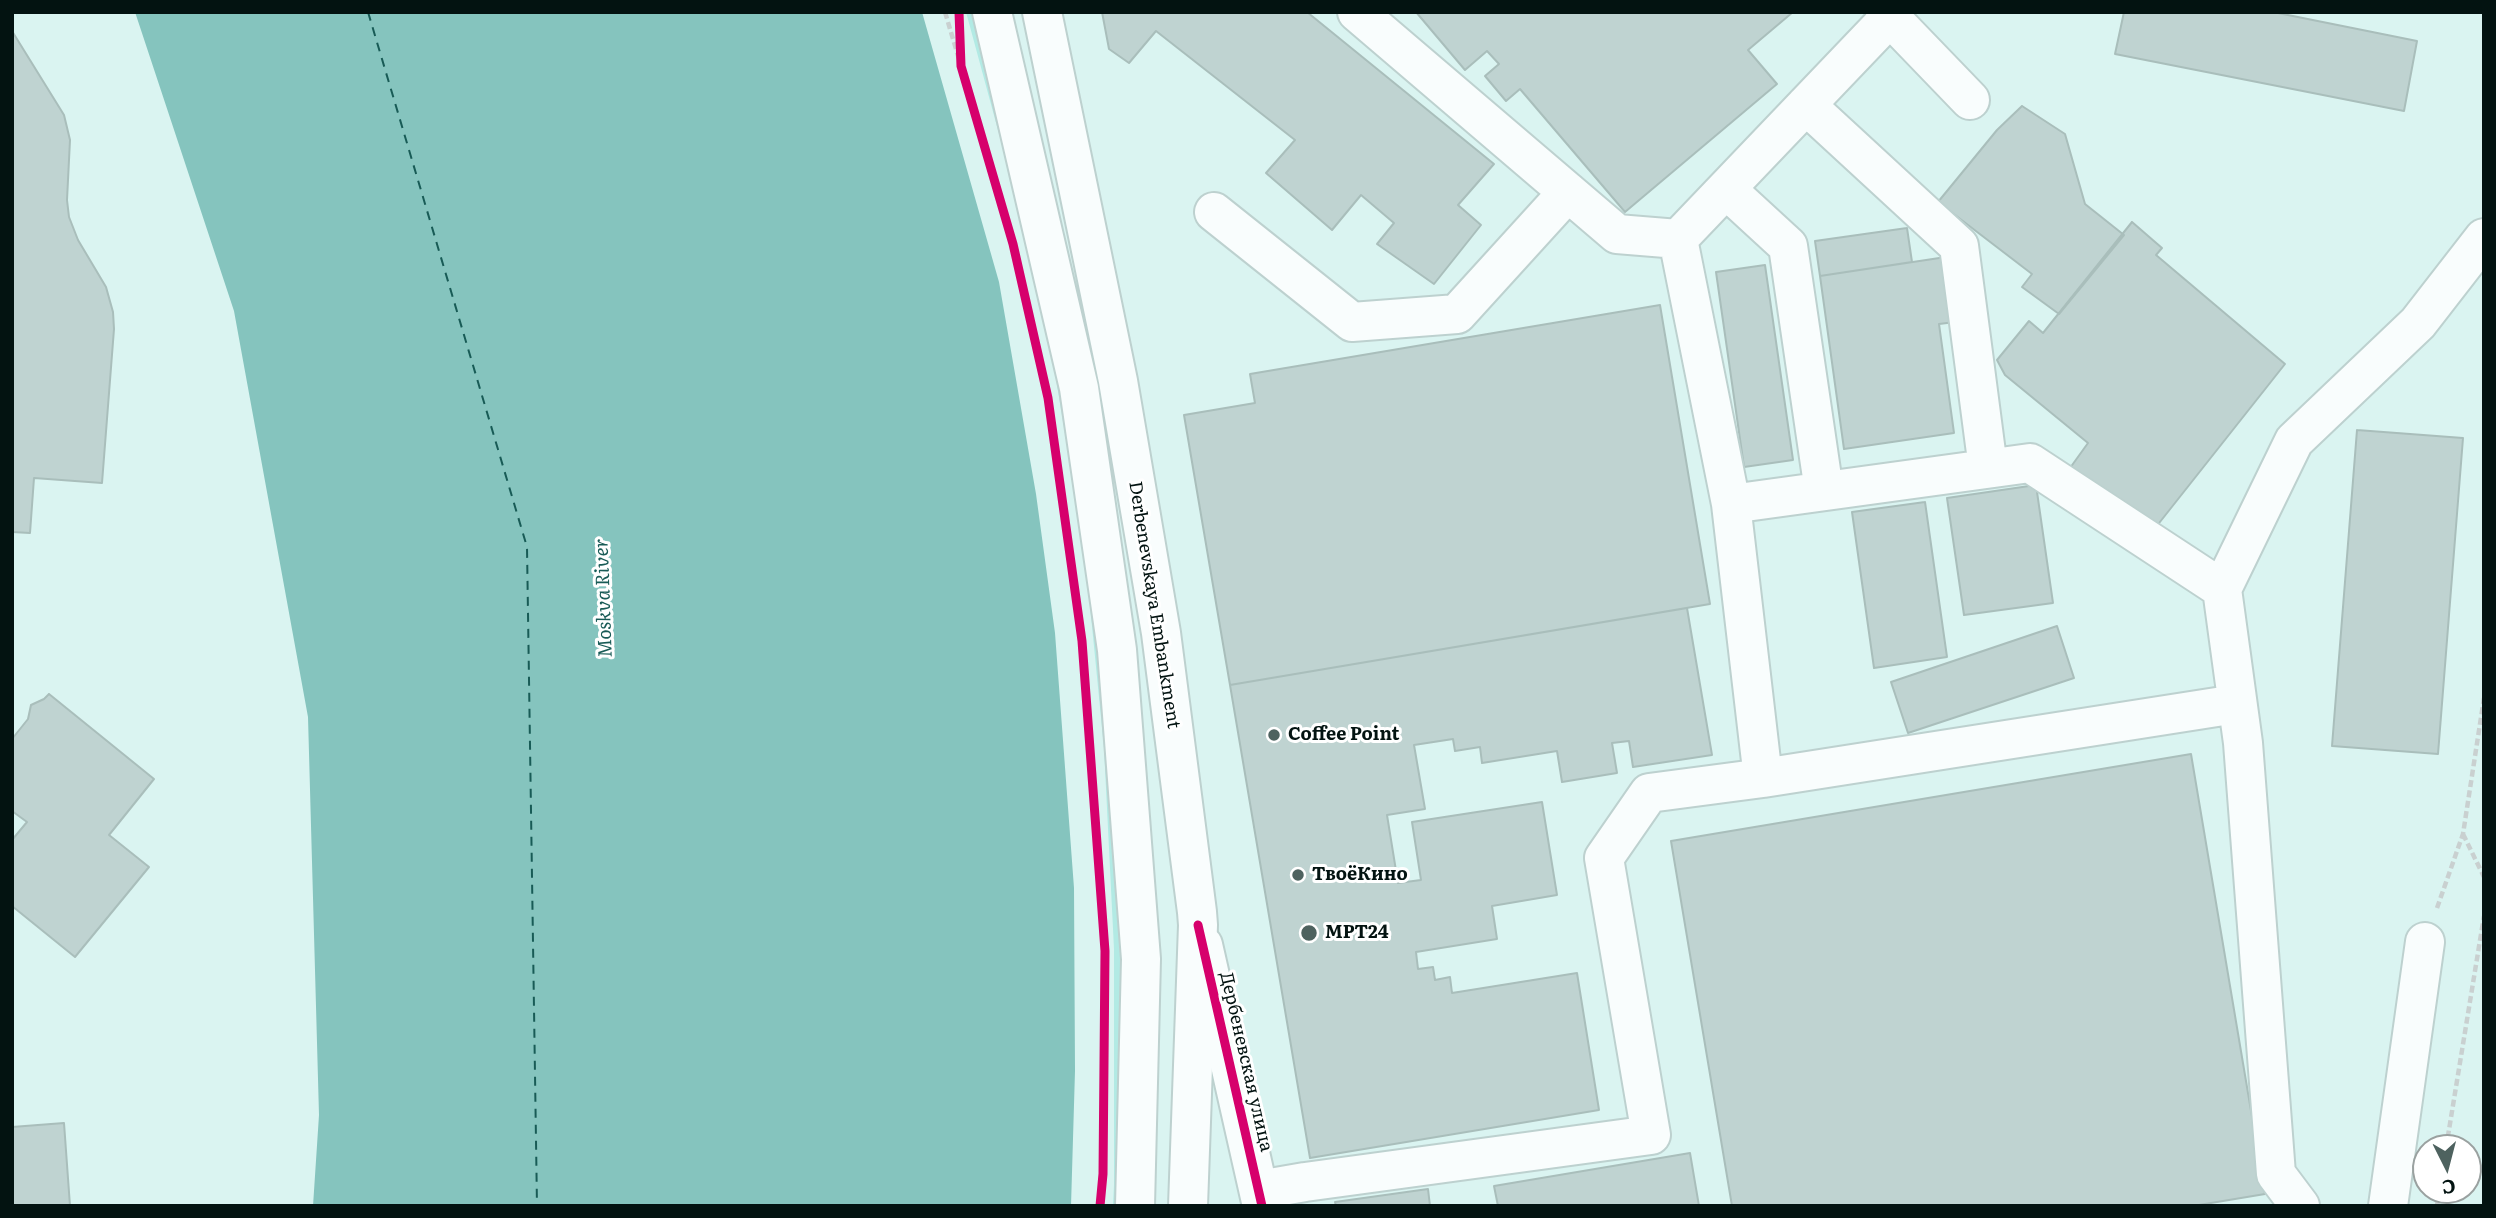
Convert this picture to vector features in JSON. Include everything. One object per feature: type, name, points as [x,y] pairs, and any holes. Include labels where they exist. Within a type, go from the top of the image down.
[{"type":"main road","name":"Derbenevskaya Embankment","points":[[1042,12],[1118,381],[1134,474],[1161,634],[1198,925],[1188,1206]]},
{"type":"main road","points":[[1357,12],[1617,234],[1678,239]]},
{"type":"main road","points":[[1678,239],[1888,15],[1970,100]]},
{"type":"main road","points":[[976,19],[1079,388],[1117,650],[1141,958],[1135,1206]]},
{"type":"main road","points":[[1806,105],[1959,246],[1988,468]]},
{"type":"main road","points":[[1726,189],[1788,246],[1824,491]]},
{"type":"main road","points":[[1214,212],[1352,322],[1457,314],[1568,192]]},
{"type":"main road","points":[[2300,1206],[2276,1174],[2243,743],[2222,589],[2294,441],[2418,323],[2484,238]]},
{"type":"main road","points":[[1678,239],[1731,504],[1763,778]]},
{"type":"main road","points":[[1731,504],[2030,463],[2222,589]]},
{"type":"main road","points":[[1261,1198],[1305,1182],[1651,1135],[1604,859],[1649,793],[1763,778],[2236,704]]},
{"type":"main road","name":"Дербеневская улица","points":[[1198,925],[1261,1198]]},
{"type":"main road","points":[[2388,1206],[2425,942]]},
{"type":"path","points":[[945,12],[961,66]]},
{"type":"path","points":[[961,66],[976,19]]},
{"type":"path","points":[[2425,942],[2463,834],[2484,698]]},
{"type":"path","points":[[2463,834],[2484,877]]},
{"type":"path","points":[[2448,1134],[2484,916]]},
{"type":"shaded area","points":[[966,12],[984,12],[1095,553],[1128,952],[1121,1206],[1113,1206],[1114,949],[1104,748],[1085,555],[1056,379],[1018,204]]},
{"type":"water","name":"Moskva River","points":[[135,12],[922,12],[999,282],[1036,494],[1055,633],[1074,888],[1075,1071],[1071,1206],[313,1206],[319,1115],[308,717],[234,311]]},
{"type":"building","points":[[1102,12],[1307,12],[1494,164],[1458,205],[1481,225],[1434,284],[1377,244],[1394,223],[1361,195],[1332,230],[1266,173],[1295,140],[1156,31],[1129,63],[1109,49]]},
{"type":"building","points":[[1416,12],[1793,12],[1748,50],[1777,84],[1625,212],[1520,89],[1506,101],[1485,76],[1499,64],[1487,51],[1465,70]]},
{"type":"building","points":[[2124,12],[2273,12],[2417,41],[2404,111],[2115,54]]},
{"type":"building","points":[[12,31],[64,115],[70,140],[67,200],[69,217],[78,240],[106,287],[113,312],[114,329],[102,483],[34,478],[30,533],[12,532]]},
{"type":"building","points":[[2022,106],[2065,134],[2085,204],[2124,235],[2059,314],[2022,287],[2032,274],[1938,202],[1997,130]]},
{"type":"building","points":[[2132,222],[2162,248],[2156,255],[2285,364],[2152,532],[2070,468],[2088,443],[2005,375],[1997,360],[2029,321],[2043,333]]},
{"type":"building","points":[[1907,228],[1912,262],[1820,276],[1815,241]]},
{"type":"building","points":[[1946,257],[1955,322],[1939,324],[1954,433],[1844,449],[1820,276]]},
{"type":"building","points":[[1765,265],[1793,460],[1744,467],[1716,272]]},
{"type":"building","points":[[1660,305],[1710,604],[1230,685],[1184,415],[1255,403],[1250,374]]},
{"type":"building","points":[[2357,430],[2463,438],[2438,754],[2332,746]]},
{"type":"building","points":[[2036,485],[2053,603],[1964,615],[1947,498]]},
{"type":"building","points":[[1925,502],[1947,657],[1874,668],[1852,512]]},
{"type":"building","points":[[1687,608],[1712,755],[1633,767],[1629,741],[1612,743],[1617,773],[1562,782],[1557,751],[1482,763],[1480,747],[1455,751],[1453,739],[1414,745],[1425,809],[1387,815],[1398,883],[1421,880],[1412,822],[1542,802],[1557,895],[1492,906],[1497,939],[1416,952],[1418,969],[1433,967],[1435,980],[1450,977],[1452,993],[1577,973],[1599,1110],[1310,1158],[1230,685]]},
{"type":"building","points":[[2057,626],[2074,678],[1908,733],[1891,682]]},
{"type":"building","points":[[49,694],[154,779],[109,835],[149,867],[75,957],[12,906],[12,840],[27,822],[12,811],[12,739],[28,719],[31,705]]},
{"type":"building","points":[[2191,754],[2265,1194],[2193,1206],[1732,1206],[1671,841]]},
{"type":"building","points":[[64,1123],[70,1206],[12,1206],[12,1127]]},
{"type":"building","points":[[1690,1153],[1699,1206],[1498,1206],[1494,1186]]},
{"type":"building","points":[[1428,1189],[1430,1206],[1336,1206],[1335,1202]]},
{"type":"ferry route","points":[[368,12],[527,547],[537,1206]]},
{"type":"cycle path","points":[[959,12],[961,66],[1013,244],[1048,398],[1082,641],[1105,951],[1103,1174],[1100,1206]]},
{"type":"cycle path","points":[[1198,925],[1262,1206]]},
{"type":"place","name":"Coffee Point","points":[[1274,735]]},
{"type":"place","name":"ТвоёКино","points":[[1298,875]]},
{"type":"place","name":"МРТ24","points":[[1309,933]]}]
